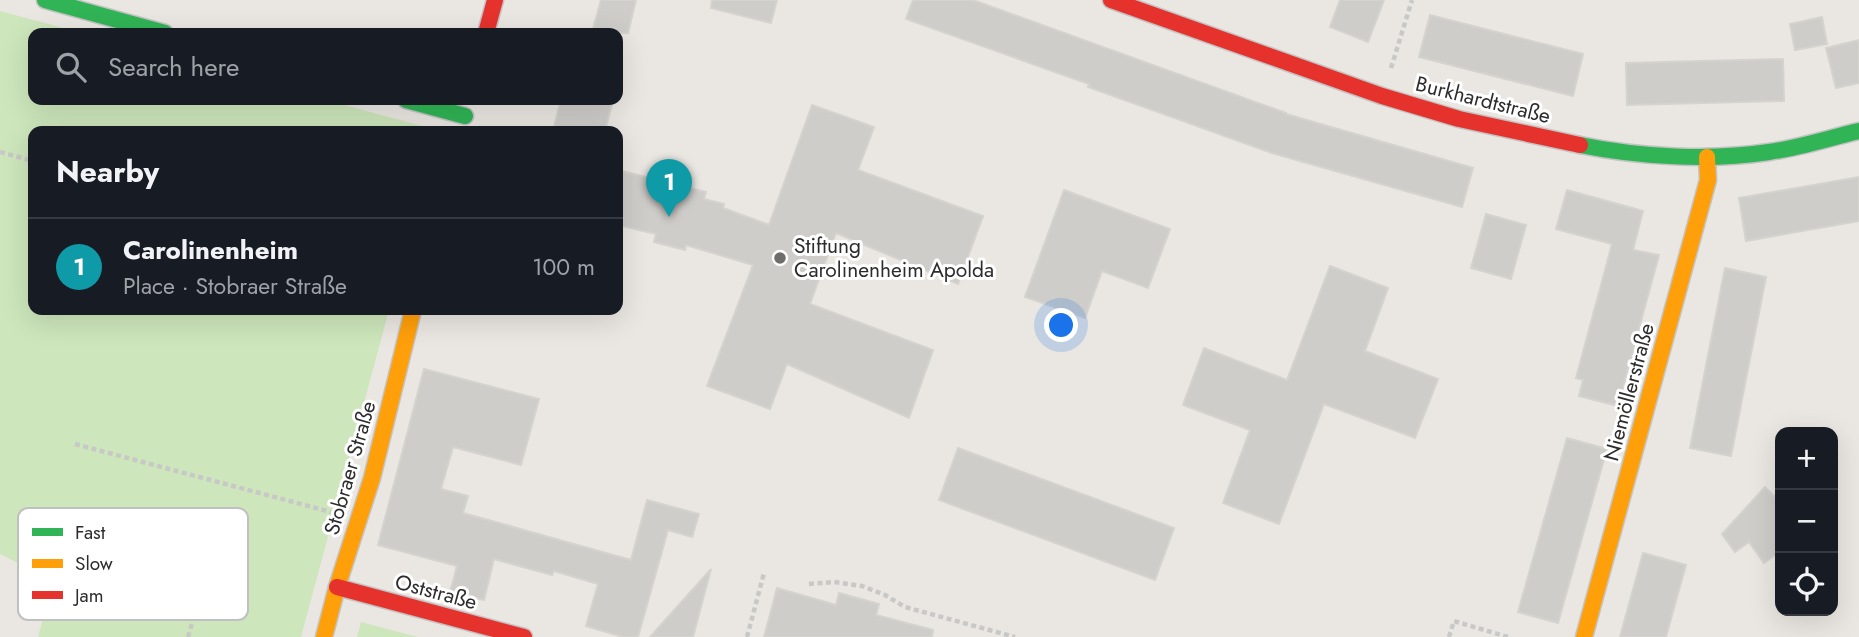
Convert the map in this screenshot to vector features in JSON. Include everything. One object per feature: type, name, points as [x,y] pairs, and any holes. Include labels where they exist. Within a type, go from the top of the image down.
[{"type":"street","points":[[45,0],[147,28]]},
{"type":"street","points":[[487,28],[495,0]]},
{"type":"street","name":"Burkhardtstraße","points":[[1111,0],[1382,96],[1459,119],[1613,152],[1707,157],[1770,152],[1859,131]]},
{"type":"street","points":[[424,105],[465,116]]},
{"type":"street","name":"Niemöllerstraße","points":[[1584,637],[1708,180],[1707,157]]},
{"type":"street","name":"Stobraer Straße","points":[[324,637],[372,478],[412,315]]},
{"type":"street","name":"Oststraße","points":[[337,587],[524,637]]},
{"type":"path","points":[[1382,96],[1412,0]]},
{"type":"path","points":[[0,152],[28,160]]},
{"type":"path","points":[[75,443],[359,520]]},
{"type":"path","points":[[747,637],[764,573]]},
{"type":"path","points":[[809,584],[834,582],[862,586],[886,595],[905,607],[1015,637]]},
{"type":"path","points":[[188,637],[193,620]]},
{"type":"path","points":[[1449,637],[1454,621],[1508,637]]},
{"type":"green space","points":[[0,11],[63,28],[28,28],[28,105],[344,105],[422,126],[28,126],[28,315],[388,315],[301,637],[38,637],[43,620],[248,620],[248,508],[18,508],[18,563],[0,554]]},
{"type":"green space","points":[[361,622],[418,637],[357,637]]},
{"type":"building","points":[[601,0],[636,0],[628,33],[623,33],[623,28],[593,28]]},
{"type":"building","points":[[712,0],[777,0],[771,23],[711,8]]},
{"type":"building","points":[[913,0],[973,0],[1286,114],[1473,168],[1462,207],[1272,153],[906,19]]},
{"type":"building","points":[[1340,0],[1384,0],[1368,42],[1330,27]]},
{"type":"building","points":[[1430,15],[1583,54],[1573,96],[1419,57]]},
{"type":"building","points":[[1822,17],[1827,44],[1795,50],[1790,24]]},
{"type":"building","points":[[1859,40],[1859,83],[1836,88],[1826,48]]},
{"type":"building","points":[[1783,59],[1784,101],[1627,105],[1626,63]]},
{"type":"building","points":[[560,105],[612,105],[606,126],[554,126]]},
{"type":"building","name":"Stiftung Carolinenheim Apolda","points":[[812,105],[874,127],[858,170],[983,216],[958,284],[836,233],[810,304],[933,350],[909,418],[787,364],[770,409],[707,386],[753,265],[686,245],[685,250],[654,242],[656,234],[623,226],[623,171],[706,192],[704,199],[724,204],[723,208],[769,225]]},
{"type":"building","points":[[1859,177],[1859,221],[1746,241],[1739,198]]},
{"type":"building","points":[[1064,190],[1170,229],[1148,288],[1102,271],[1085,318],[1025,297]]},
{"type":"building","points":[[1567,190],[1643,211],[1633,250],[1659,255],[1618,406],[1579,396],[1583,380],[1576,378],[1612,244],[1556,229]]},
{"type":"building","points":[[1486,214],[1526,225],[1511,279],[1471,268]]},
{"type":"building","points":[[1330,266],[1388,288],[1365,351],[1438,379],[1415,438],[1324,404],[1279,524],[1223,503],[1250,430],[1183,405],[1204,348],[1287,380]]},
{"type":"building","points":[[1725,268],[1766,277],[1731,456],[1690,448]]},
{"type":"building","points":[[424,369],[539,399],[521,465],[453,447],[441,489],[468,496],[463,513],[631,560],[647,500],[699,514],[692,537],[668,530],[638,637],[623,637],[586,626],[598,584],[554,571],[552,575],[494,559],[484,600],[450,592],[457,566],[378,545]]},
{"type":"building","points":[[1567,438],[1607,449],[1558,623],[1518,612]]},
{"type":"building","points":[[958,448],[1174,528],[1155,580],[939,500]]},
{"type":"building","points":[[1765,487],[1775,497],[1775,555],[1764,563],[1749,542],[1735,552],[1722,534]]},
{"type":"building","points":[[1643,553],[1686,565],[1666,637],[1620,637]]},
{"type":"building","points":[[711,569],[693,637],[650,637]]},
{"type":"building","points":[[777,588],[836,605],[839,593],[879,604],[876,615],[933,630],[932,637],[764,637]]},
{"type":"traffic: fast","points":[[45,0],[147,28]]},
{"type":"traffic: fast","points":[[424,105],[465,116]]},
{"type":"traffic: fast","points":[[1580,145],[1650,155],[1746,155],[1780,150],[1859,131]]},
{"type":"traffic: slow","points":[[1584,637],[1708,180],[1707,157]]},
{"type":"traffic: slow","points":[[324,637],[372,478],[412,315]]},
{"type":"traffic: jam","points":[[487,28],[495,0]]},
{"type":"traffic: jam","points":[[1111,0],[1382,96],[1459,119],[1580,145]]},
{"type":"traffic: jam","points":[[337,587],[524,637]]},
{"type":"place","name":"Carolinenheim","points":[[669,217]]},
{"type":"place","name":"Stiftung Carolinenheim Apolda","points":[[780,258]]}]
